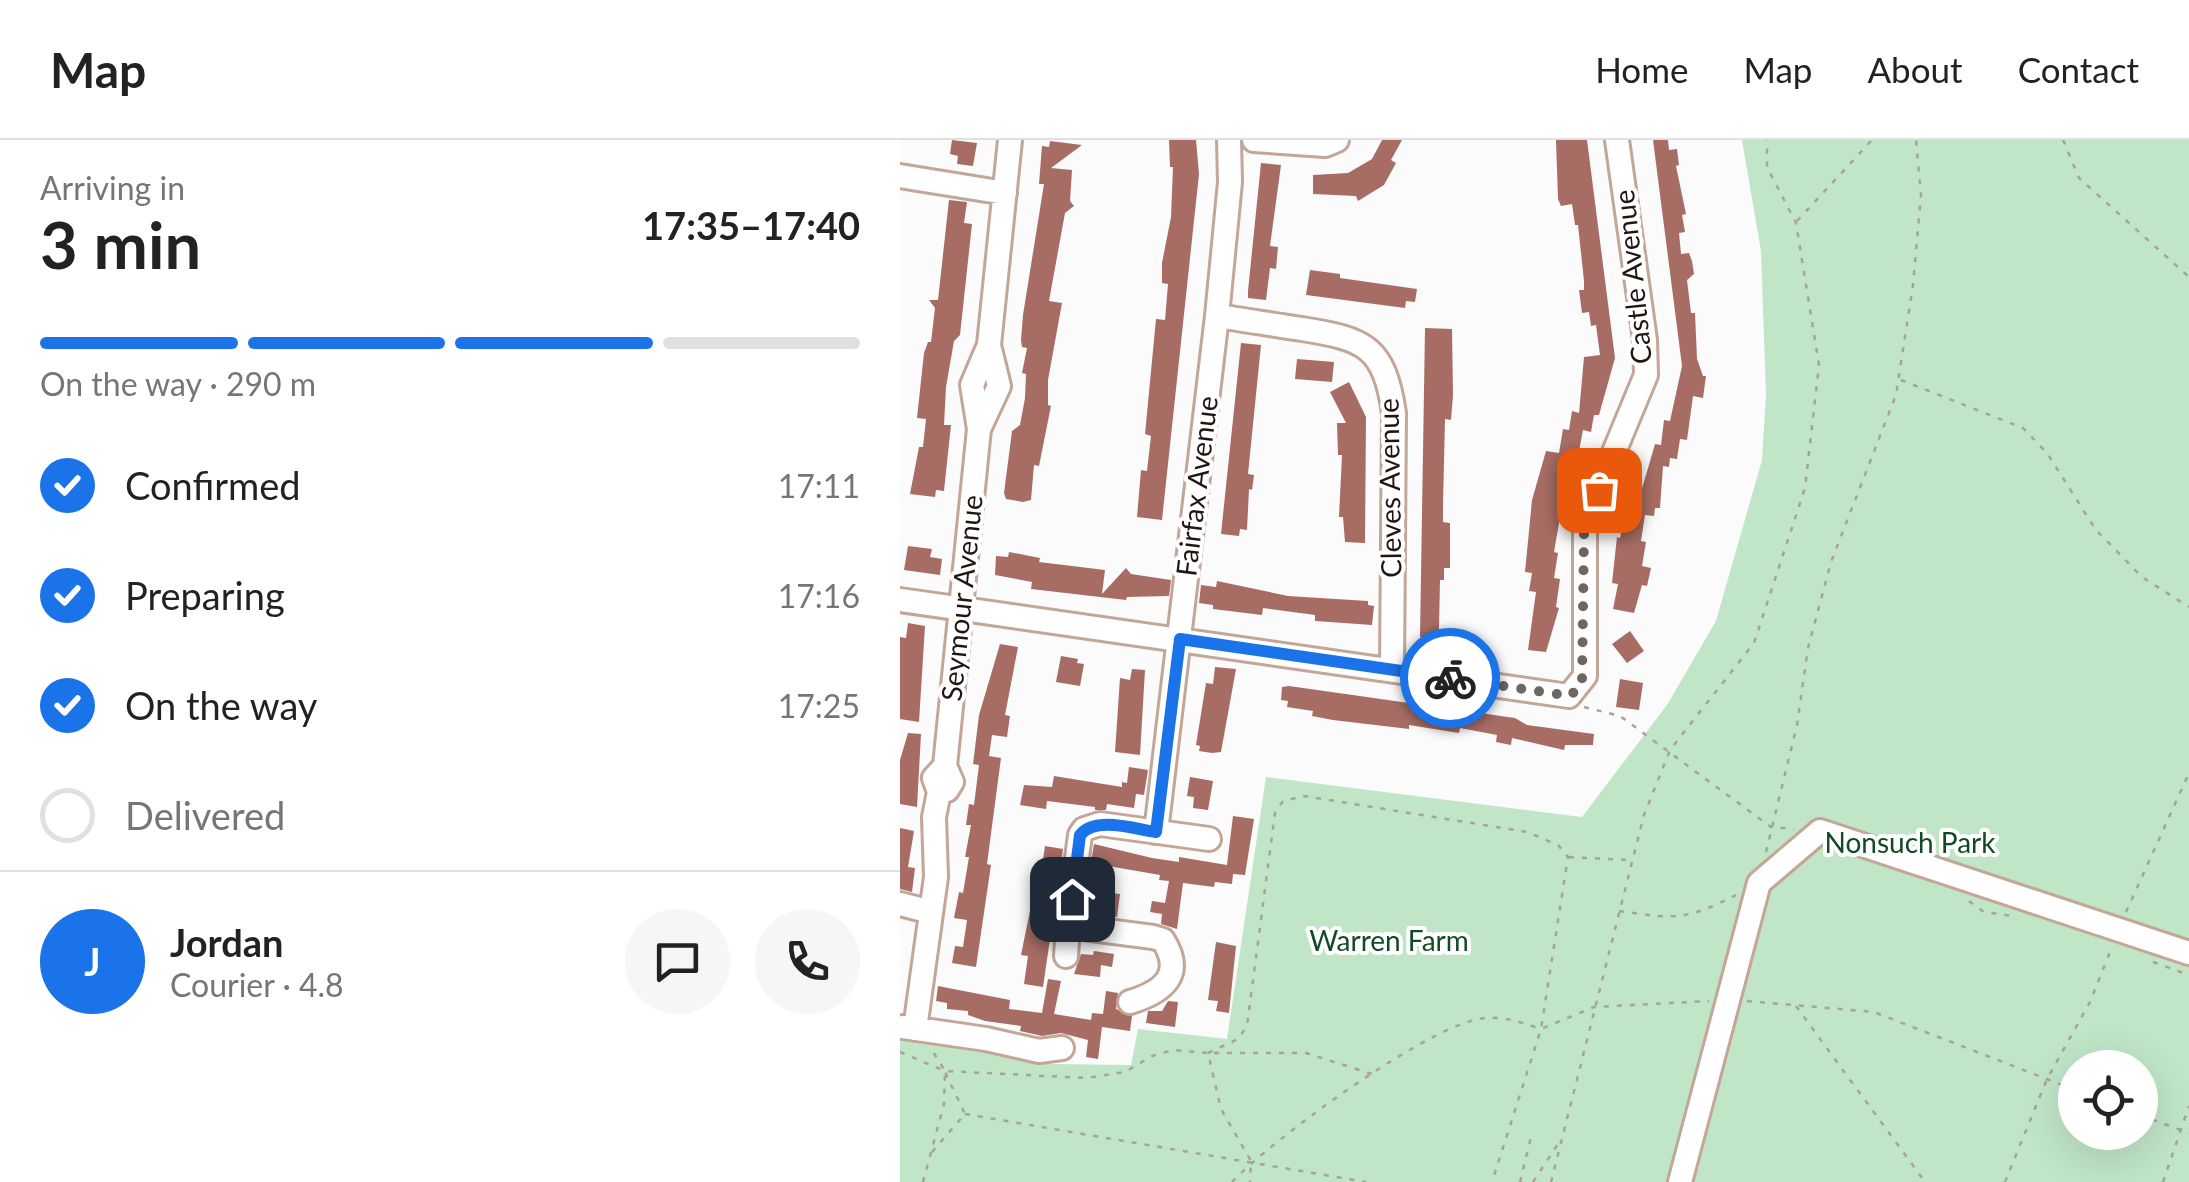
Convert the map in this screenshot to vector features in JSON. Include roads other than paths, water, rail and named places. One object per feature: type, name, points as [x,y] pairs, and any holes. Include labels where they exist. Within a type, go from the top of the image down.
[{"type":"street","name":"Seymour Avenue","points":[[908,1028],[936,878],[934,817],[939,792],[948,790],[952,782],[945,766],[979,429],[998,386],[990,345],[1010,140]]},
{"type":"street","name":"Fairfax Avenue","points":[[1156,832],[1217,316],[1230,182],[1229,140]]},
{"type":"street","points":[[1254,140],[1325,144],[1337,140]]},
{"type":"street","name":"Castle Avenue","points":[[1392,669],[1570,696],[1585,676],[1586,522],[1646,375],[1645,340],[1617,140]]},
{"type":"street","points":[[900,176],[1005,193]]},
{"type":"street","name":"Cleves Avenue","points":[[1217,316],[1350,337],[1376,357],[1384,372],[1394,413],[1392,669]]},
{"type":"street","points":[[900,600],[1392,669]]},
{"type":"street","points":[[1066,956],[1080,835],[1084,829],[1100,824],[1209,840]]},
{"type":"street","points":[[1680,1182],[1759,882],[1820,831],[2189,954]]},
{"type":"street","points":[[900,904],[931,912]]},
{"type":"street","points":[[1068,926],[1163,940],[1174,966],[1167,982],[1151,996],[1130,1002]]},
{"type":"street","points":[[908,1028],[986,1039],[1038,1052],[1062,1048]]},
{"type":"park label","name":"Nonsuch Park","points":[[1910,843]]},
{"type":"park label","name":"Warren Farm","points":[[1389,941]]}]
